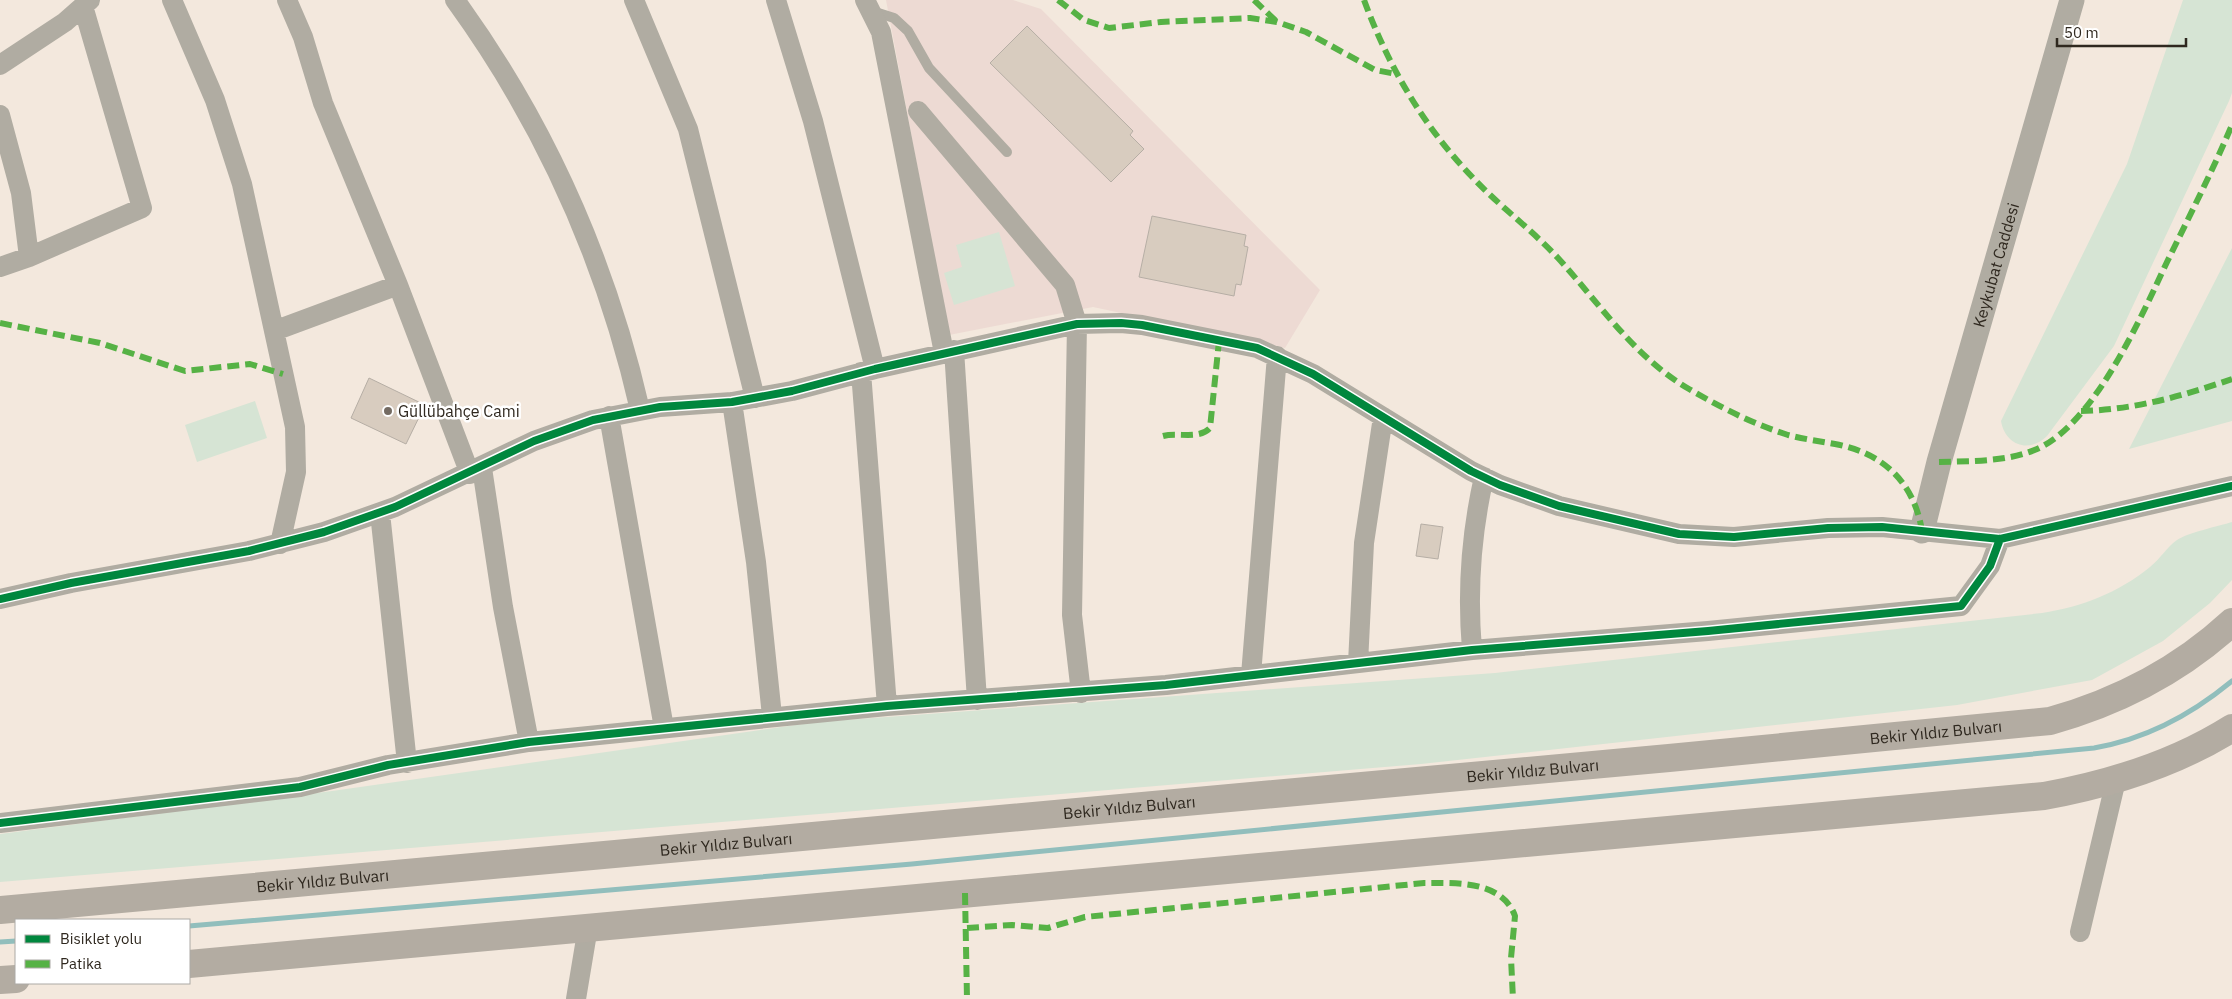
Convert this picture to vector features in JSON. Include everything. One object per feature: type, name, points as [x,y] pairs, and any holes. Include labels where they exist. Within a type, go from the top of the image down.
[{"type":"main road","name":"Bekir Yıldız Bulvarı","points":[[0,910],[1669,758],[2050,721],[2098,706],[2144,685],[2196,652],[2232,622]]},
{"type":"main road","points":[[190,964],[2044,796],[2116,780],[2190,751],[2232,728]]},
{"type":"main road","points":[[0,980],[15,979]]},
{"type":"street","points":[[172,0],[199,60],[232,150],[253,227],[274,331],[296,442],[296,472],[280,544]]},
{"type":"street","points":[[286,0],[303,37],[323,103],[476,471],[529,742]]},
{"type":"street","points":[[455,0],[500,65],[524,105],[571,198],[609,295],[640,410]]},
{"type":"street","points":[[634,0],[688,129],[755,398]]},
{"type":"street","points":[[776,0],[813,121],[868,370],[887,706]]},
{"type":"street","name":"Keykubat Caddesi","points":[[1922,531],[1939,462],[2072,0]]},
{"type":"street","points":[[0,65],[65,22],[87,3],[142,208],[29,257],[0,266]]},
{"type":"street","points":[[868,6],[881,32],[949,352],[977,700]]},
{"type":"street","points":[[918,110],[1065,285],[1077,324],[1072,615],[1081,692]]},
{"type":"street","points":[[0,115],[21,193],[29,257]]},
{"type":"street","points":[[274,331],[398,285]]},
{"type":"street","points":[[0,599],[79,581],[212,559],[324,532],[380,513],[476,471],[534,441],[564,429],[609,416],[696,403],[732,402],[792,392],[868,370],[1077,324],[1121,323],[1257,348],[1313,374],[1484,477],[1559,506],[1680,534],[1734,537],[1851,527],[1882,527],[2000,539],[2232,486]]},
{"type":"street","points":[[1251,675],[1277,356]]},
{"type":"street","points":[[732,402],[756,562],[772,716]]},
{"type":"street","points":[[609,416],[664,728]]},
{"type":"street","points":[[1358,663],[1364,543],[1383,417]]},
{"type":"street","points":[[1472,650],[1470,569],[1477,507],[1484,477]]},
{"type":"street","points":[[380,513],[406,763]]},
{"type":"street","points":[[0,823],[300,787],[406,763],[529,742],[772,716],[1081,692],[1472,650],[1699,632],[1961,606],[1990,566],[2000,539]]},
{"type":"street","points":[[2080,932],[2116,780]]},
{"type":"street","points":[[576,999],[588,927]]},
{"type":"lane","points":[[868,6],[894,18],[908,31],[929,68],[1007,152]]},
{"type":"shaded area","points":[[886,0],[1013,0],[1041,9],[1320,290],[1285,348],[1093,307],[949,335]]},
{"type":"green space","points":[[2183,0],[2232,0],[2232,93],[2114,346],[2047,436],[2033,445],[2019,444],[2007,436],[2001,421],[2127,164]]},
{"type":"green space","points":[[999,232],[1015,286],[954,305],[944,273],[962,267],[956,245]]},
{"type":"green space","points":[[2232,248],[2232,421],[2129,449]]},
{"type":"green space","points":[[255,401],[267,438],[197,462],[185,425]]},
{"type":"green space","points":[[2232,522],[2232,580],[2210,603],[2163,641],[2092,680],[1957,705],[1421,764],[0,882],[0,834],[332,791],[817,722],[1495,673],[2042,613],[2071,607],[2099,598],[2138,576],[2182,537]]},
{"type":"building","points":[[1027,26],[1133,131],[1130,135],[1144,149],[1111,182],[990,63]]},
{"type":"building","points":[[1152,216],[1246,235],[1244,246],[1248,247],[1241,285],[1236,284],[1234,296],[1139,277]]},
{"type":"building","name":"Güllübahçe Cami","points":[[369,378],[425,405],[406,444],[351,418]]},
{"type":"building","points":[[1421,524],[1443,527],[1438,559],[1416,556]]},
{"type":"waterway","points":[[190,926],[912,864],[2094,748],[2132,739],[2167,724],[2201,705],[2232,681]]},
{"type":"waterway","points":[[0,942],[15,941]]},
{"type":"marked path","points":[[1058,0],[1084,20],[1109,28],[1161,22],[1250,18],[1277,22],[1306,32],[1375,70],[1396,74]]},
{"type":"marked path","points":[[1254,0],[1277,22]]},
{"type":"marked path","points":[[1364,0],[1397,73],[1440,140],[1476,181],[1558,258],[1634,346],[1669,376],[1737,415],[1788,435],[1852,448],[1868,454],[1894,472],[1904,484],[1912,498],[1922,531]]},
{"type":"marked path","points":[[1939,462],[2001,459],[2025,453],[2037,449],[2058,436],[2078,417],[2097,393],[2130,338],[2232,125]]},
{"type":"marked path","points":[[0,323],[100,343],[185,371],[250,364],[283,374]]},
{"type":"marked path","points":[[1163,436],[1200,434],[1210,428],[1219,341]]},
{"type":"marked path","points":[[2081,411],[2120,408],[2158,401],[2232,379]]},
{"type":"marked path","points":[[967,928],[1012,925],[1048,928],[1085,917],[1424,883],[1463,884],[1489,890],[1500,896],[1509,904],[1515,916],[1511,958],[1513,999]]},
{"type":"marked path","points":[[965,893],[967,999]]},
{"type":"cycle path","points":[[0,599],[71,583],[249,551],[324,532],[395,507],[534,441],[593,420],[660,407],[732,402],[792,391],[875,369],[1077,324],[1121,323],[1142,325],[1257,348],[1313,374],[1471,471],[1500,485],[1559,506],[1679,534],[1734,537],[1828,528],[1882,527],[2000,539],[2232,486]]},
{"type":"cycle path","points":[[0,823],[300,787],[388,765],[529,742],[887,706],[1166,685],[1472,650],[1708,631],[1961,606],[1990,566],[2000,539]]},
{"type":"place","name":"Güllübahçe Cami","points":[[388,411]]}]
